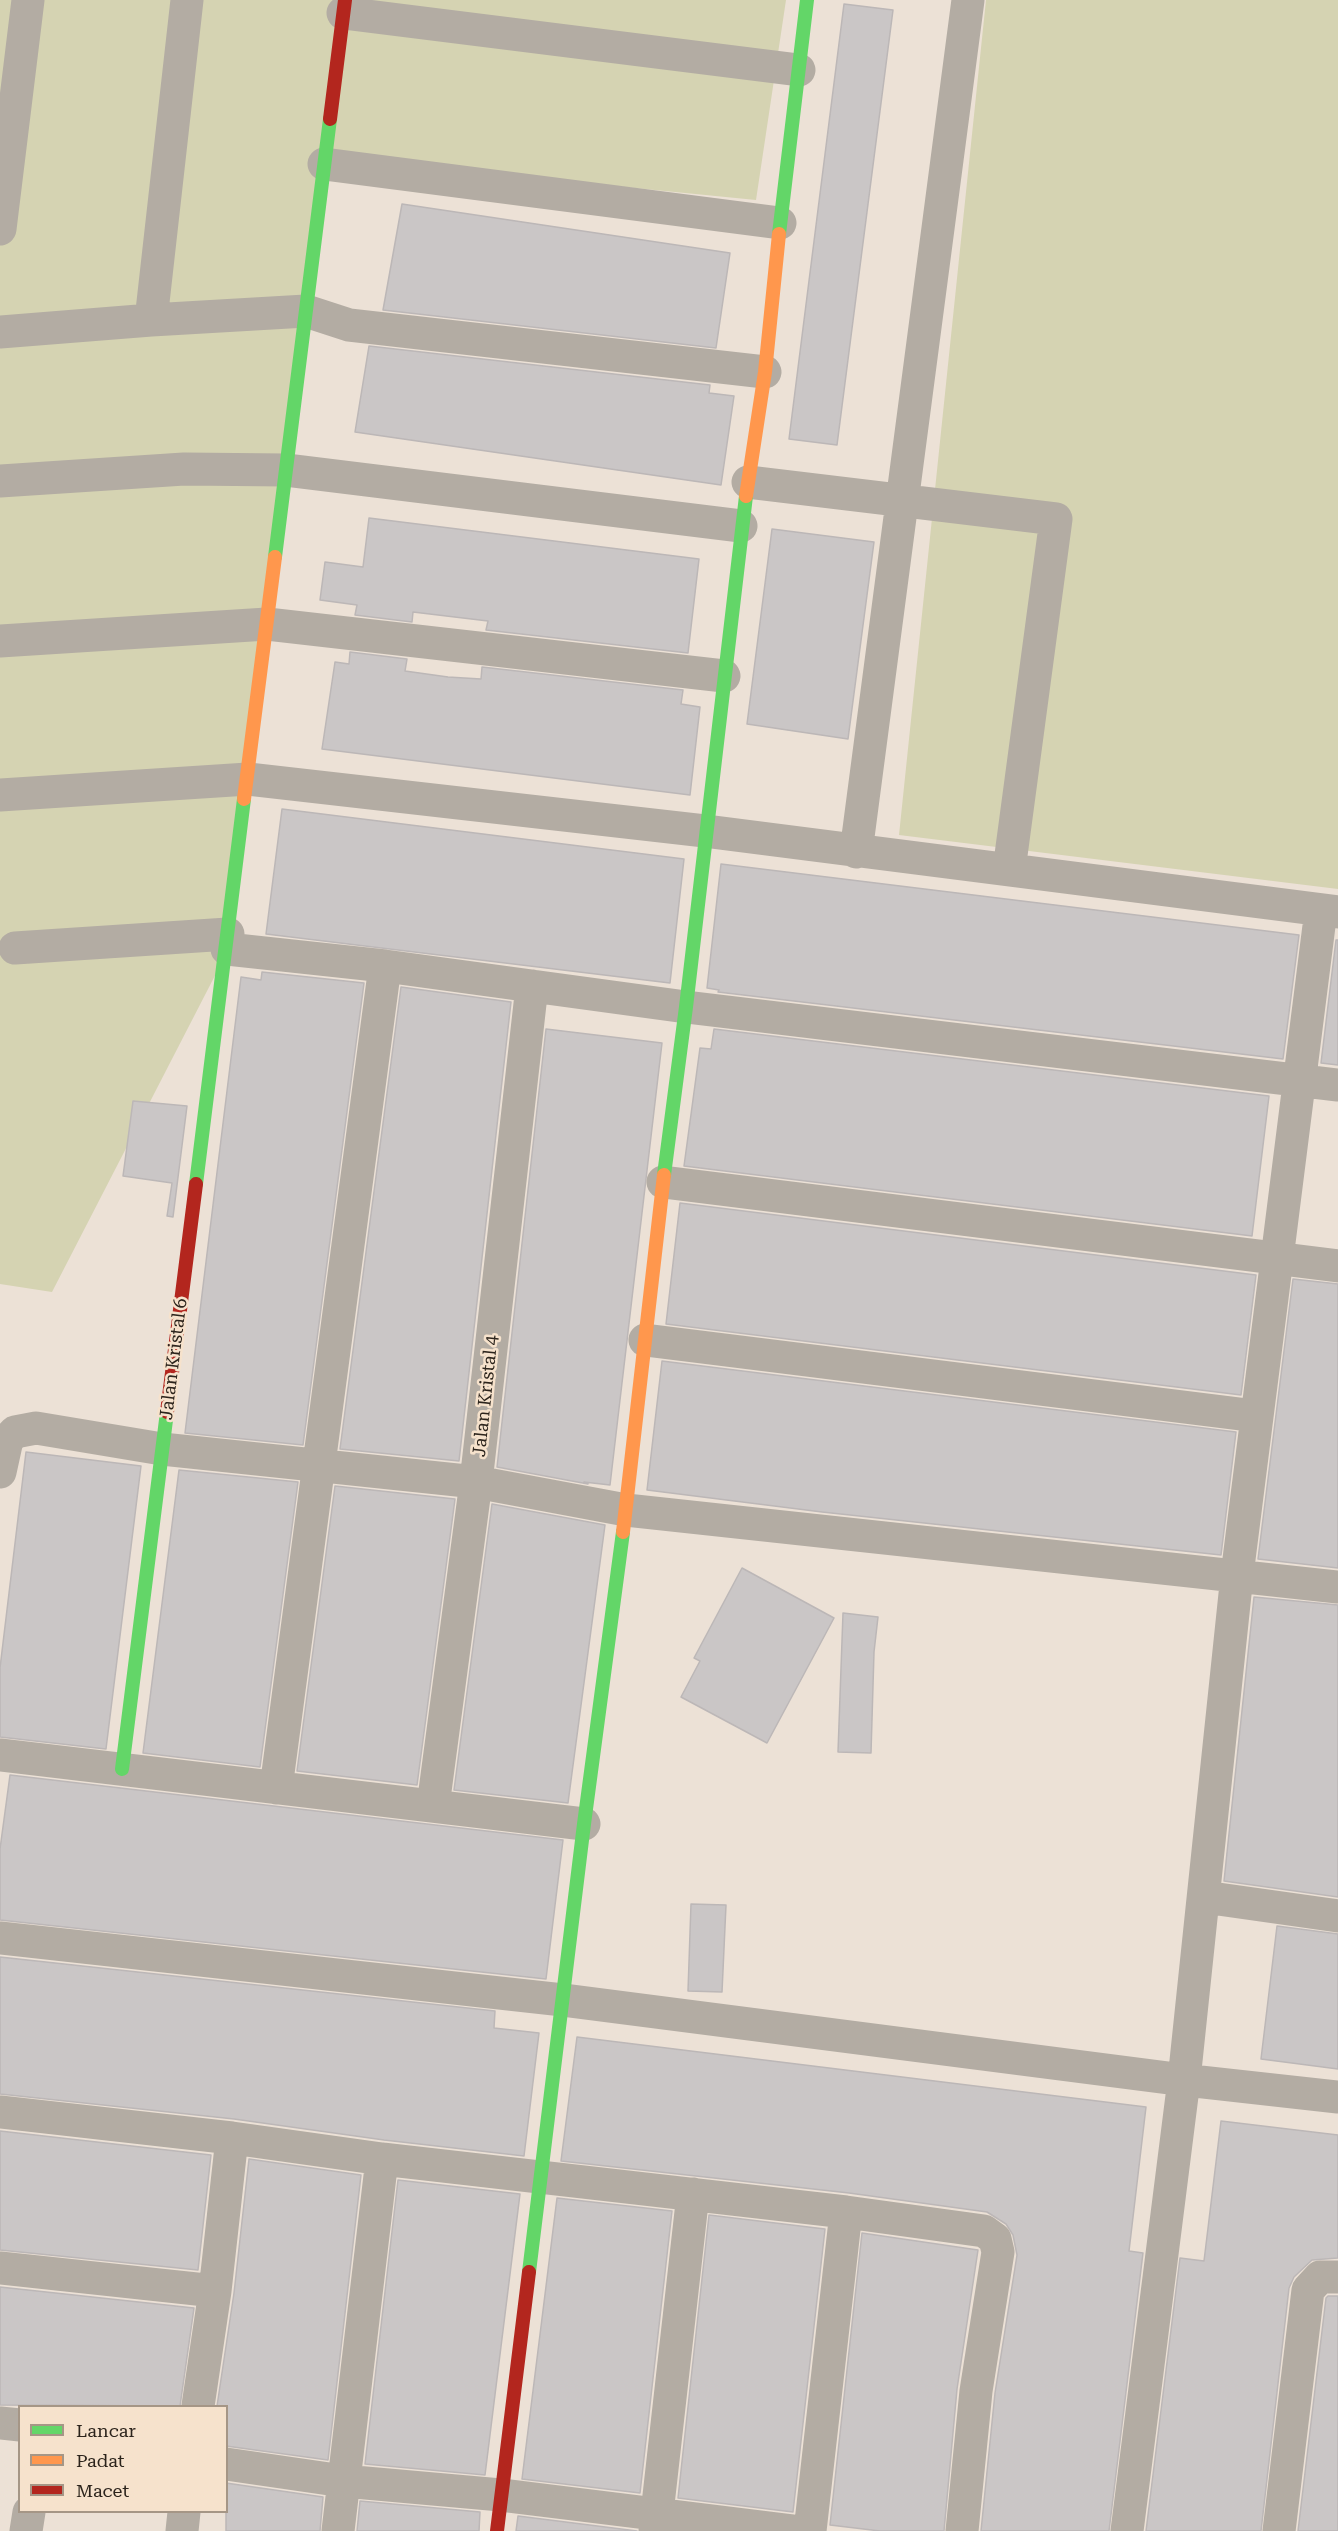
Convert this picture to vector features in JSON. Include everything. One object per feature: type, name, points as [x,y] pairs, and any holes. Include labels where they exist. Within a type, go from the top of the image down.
[{"type":"street","points":[[0,229],[28,0]]},
{"type":"street","points":[[151,320],[187,0]]},
{"type":"street","points":[[497,2531],[584,1824],[626,1510],[741,526],[765,372],[780,223],[807,0]]},
{"type":"street","points":[[856,852],[968,0]]},
{"type":"street","points":[[344,7],[799,70]]},
{"type":"street","name":"Jalan Kristal 6","points":[[122,1769],[344,7]]},
{"type":"street","points":[[324,164],[780,223]]},
{"type":"street","points":[[0,332],[306,311],[349,325],[765,372]]},
{"type":"street","points":[[0,481],[184,469],[286,470],[741,526]]},
{"type":"street","points":[[748,482],[1056,519],[1009,870]]},
{"type":"street","points":[[0,641],[267,624],[724,676]]},
{"type":"street","points":[[0,795],[248,779],[705,831],[1329,911],[1301,1081],[1256,1416],[1184,2080],[1127,2531]]},
{"type":"street","points":[[15,948],[227,941],[385,966],[686,1006],[1338,1085]]},
{"type":"street","points":[[276,1788],[385,966]]},
{"type":"street","name":"Jalan Kristal 4","points":[[433,1806],[476,1482],[532,986]]},
{"type":"street","points":[[663,1182],[1338,1266]]},
{"type":"street","points":[[645,1340],[1256,1416]]},
{"type":"street","points":[[0,1472],[7,1440],[15,1432],[36,1428],[162,1449],[476,1482],[626,1510],[1338,1587]]},
{"type":"street","points":[[0,1755],[584,1824]]},
{"type":"street","points":[[1204,1897],[1338,1916]]},
{"type":"street","points":[[0,1938],[563,2000],[1184,2080],[1338,2097]]},
{"type":"street","points":[[0,2112],[232,2138],[382,2159],[846,2212],[984,2231],[995,2239],[998,2259],[976,2391],[962,2531]]},
{"type":"street","points":[[198,2405],[215,2291],[232,2138]]},
{"type":"street","points":[[338,2531],[382,2159]]},
{"type":"street","points":[[656,2522],[693,2194]]},
{"type":"street","points":[[810,2531],[846,2212]]},
{"type":"street","points":[[0,2268],[215,2291]]},
{"type":"street","points":[[1279,2531],[1306,2296],[1308,2290],[1320,2277],[1338,2277]]},
{"type":"street","points":[[0,2423],[18,2425]]},
{"type":"street","points":[[228,2464],[343,2481],[501,2495],[656,2522],[792,2531]]},
{"type":"street","points":[[26,2531],[29,2513]]},
{"type":"street","points":[[182,2531],[184,2513]]},
{"type":"shaded area","points":[[0,0],[786,0],[756,200],[321,157],[223,960],[52,1292],[0,1284]]},
{"type":"shaded area","points":[[986,0],[1338,0],[1338,889],[899,835]]},
{"type":"building","points":[[844,4],[893,10],[837,445],[789,439]]},
{"type":"building","points":[[402,204],[730,253],[716,348],[383,310]]},
{"type":"building","points":[[369,346],[710,385],[709,393],[734,396],[721,485],[355,432]]},
{"type":"building","points":[[369,518],[699,559],[688,653],[486,630],[488,621],[413,612],[412,622],[355,615],[357,605],[320,600],[325,562],[363,567]]},
{"type":"building","points":[[772,529],[874,542],[848,739],[747,724]]},
{"type":"building","points":[[350,652],[407,659],[405,671],[448,677],[481,679],[482,667],[683,690],[681,704],[700,707],[690,795],[322,749],[335,662],[349,664]]},
{"type":"building","points":[[282,809],[684,859],[670,983],[266,934]]},
{"type":"building","points":[[721,864],[1299,935],[1283,1059],[718,992],[719,990],[707,988]]},
{"type":"building","points":[[1336,940],[1338,940],[1338,1065],[1321,1063]]},
{"type":"building","points":[[262,972],[364,983],[303,1445],[185,1433],[241,977],[261,980]]},
{"type":"building","points":[[401,987],[511,1002],[459,1461],[340,1449]]},
{"type":"building","points":[[546,1029],[662,1043],[610,1485],[584,1482],[588,1484],[497,1467]]},
{"type":"building","points":[[714,1029],[1269,1096],[1252,1236],[684,1166],[700,1048],[711,1049]]},
{"type":"building","points":[[133,1101],[187,1106],[173,1217],[167,1216],[172,1183],[123,1176]]},
{"type":"building","points":[[680,1203],[1256,1275],[1241,1395],[666,1324]]},
{"type":"building","points":[[1293,1279],[1338,1284],[1338,1568],[1258,1559]]},
{"type":"building","points":[[662,1361],[1236,1432],[1221,1555],[822,1512],[647,1490]]},
{"type":"building","points":[[26,1452],[141,1466],[106,1749],[0,1737],[0,1668]]},
{"type":"building","points":[[179,1470],[298,1482],[260,1767],[143,1753]]},
{"type":"building","points":[[335,1486],[455,1499],[417,1785],[297,1771]]},
{"type":"building","points":[[492,1504],[605,1525],[568,1803],[454,1790]]},
{"type":"building","points":[[742,1568],[834,1618],[767,1743],[681,1697],[700,1661],[694,1658]]},
{"type":"building","points":[[1254,1597],[1338,1605],[1338,1897],[1224,1881]]},
{"type":"building","points":[[843,1613],[878,1617],[874,1652],[871,1753],[838,1752]]},
{"type":"building","points":[[10,1775],[563,1840],[546,1979],[0,1920],[0,1849]]},
{"type":"building","points":[[691,1904],[726,1905],[722,1992],[688,1991]]},
{"type":"building","points":[[1277,1926],[1338,1934],[1338,2069],[1261,2059]]},
{"type":"building","points":[[0,1957],[495,2011],[494,2028],[539,2033],[524,2156],[384,2140],[234,2119],[0,2094]]},
{"type":"building","points":[[577,2037],[1146,2107],[1129,2251],[1143,2253],[1109,2531],[981,2531],[995,2393],[1017,2255],[1013,2235],[1006,2224],[987,2212],[849,2193],[561,2161]]},
{"type":"building","points":[[1221,2121],[1338,2135],[1338,2258],[1312,2260],[1294,2277],[1289,2288],[1261,2531],[1146,2531],[1180,2258],[1204,2261]]},
{"type":"building","points":[[0,2131],[211,2155],[198,2270],[0,2250]]},
{"type":"building","points":[[249,2159],[361,2175],[328,2460],[228,2446],[228,2405],[217,2405],[234,2293]]},
{"type":"building","points":[[398,2180],[520,2194],[485,2475],[365,2464]]},
{"type":"building","points":[[557,2198],[672,2211],[640,2493],[522,2479]]},
{"type":"building","points":[[709,2215],[825,2229],[793,2512],[678,2498]]},
{"type":"building","points":[[862,2233],[978,2250],[957,2389],[944,2531],[880,2531],[830,2525]]},
{"type":"building","points":[[0,2287],[194,2308],[180,2405],[0,2405]]},
{"type":"building","points":[[1338,2296],[1338,2531],[1298,2531],[1326,2298]]},
{"type":"building","points":[[228,2483],[323,2497],[320,2531],[226,2531]]},
{"type":"building","points":[[360,2501],[480,2512],[479,2531],[357,2531]]},
{"type":"building","points":[[518,2516],[637,2531],[516,2531]]},
{"type":"traffic: fast","points":[[779,234],[807,0]]},
{"type":"traffic: fast","points":[[275,557],[330,119]]},
{"type":"traffic: fast","points":[[664,1175],[746,496]]},
{"type":"traffic: fast","points":[[196,1184],[244,799]]},
{"type":"traffic: fast","points":[[122,1769],[167,1412]]},
{"type":"traffic: fast","points":[[529,2272],[584,1824],[623,1532]]},
{"type":"traffic: slow","points":[[746,496],[765,372],[779,234]]},
{"type":"traffic: slow","points":[[244,799],[275,557]]},
{"type":"traffic: slow","points":[[623,1532],[664,1175]]},
{"type":"traffic: jam","points":[[330,119],[345,0]]},
{"type":"traffic: jam","points":[[167,1412],[196,1184]]},
{"type":"traffic: jam","points":[[497,2531],[529,2272]]}]
